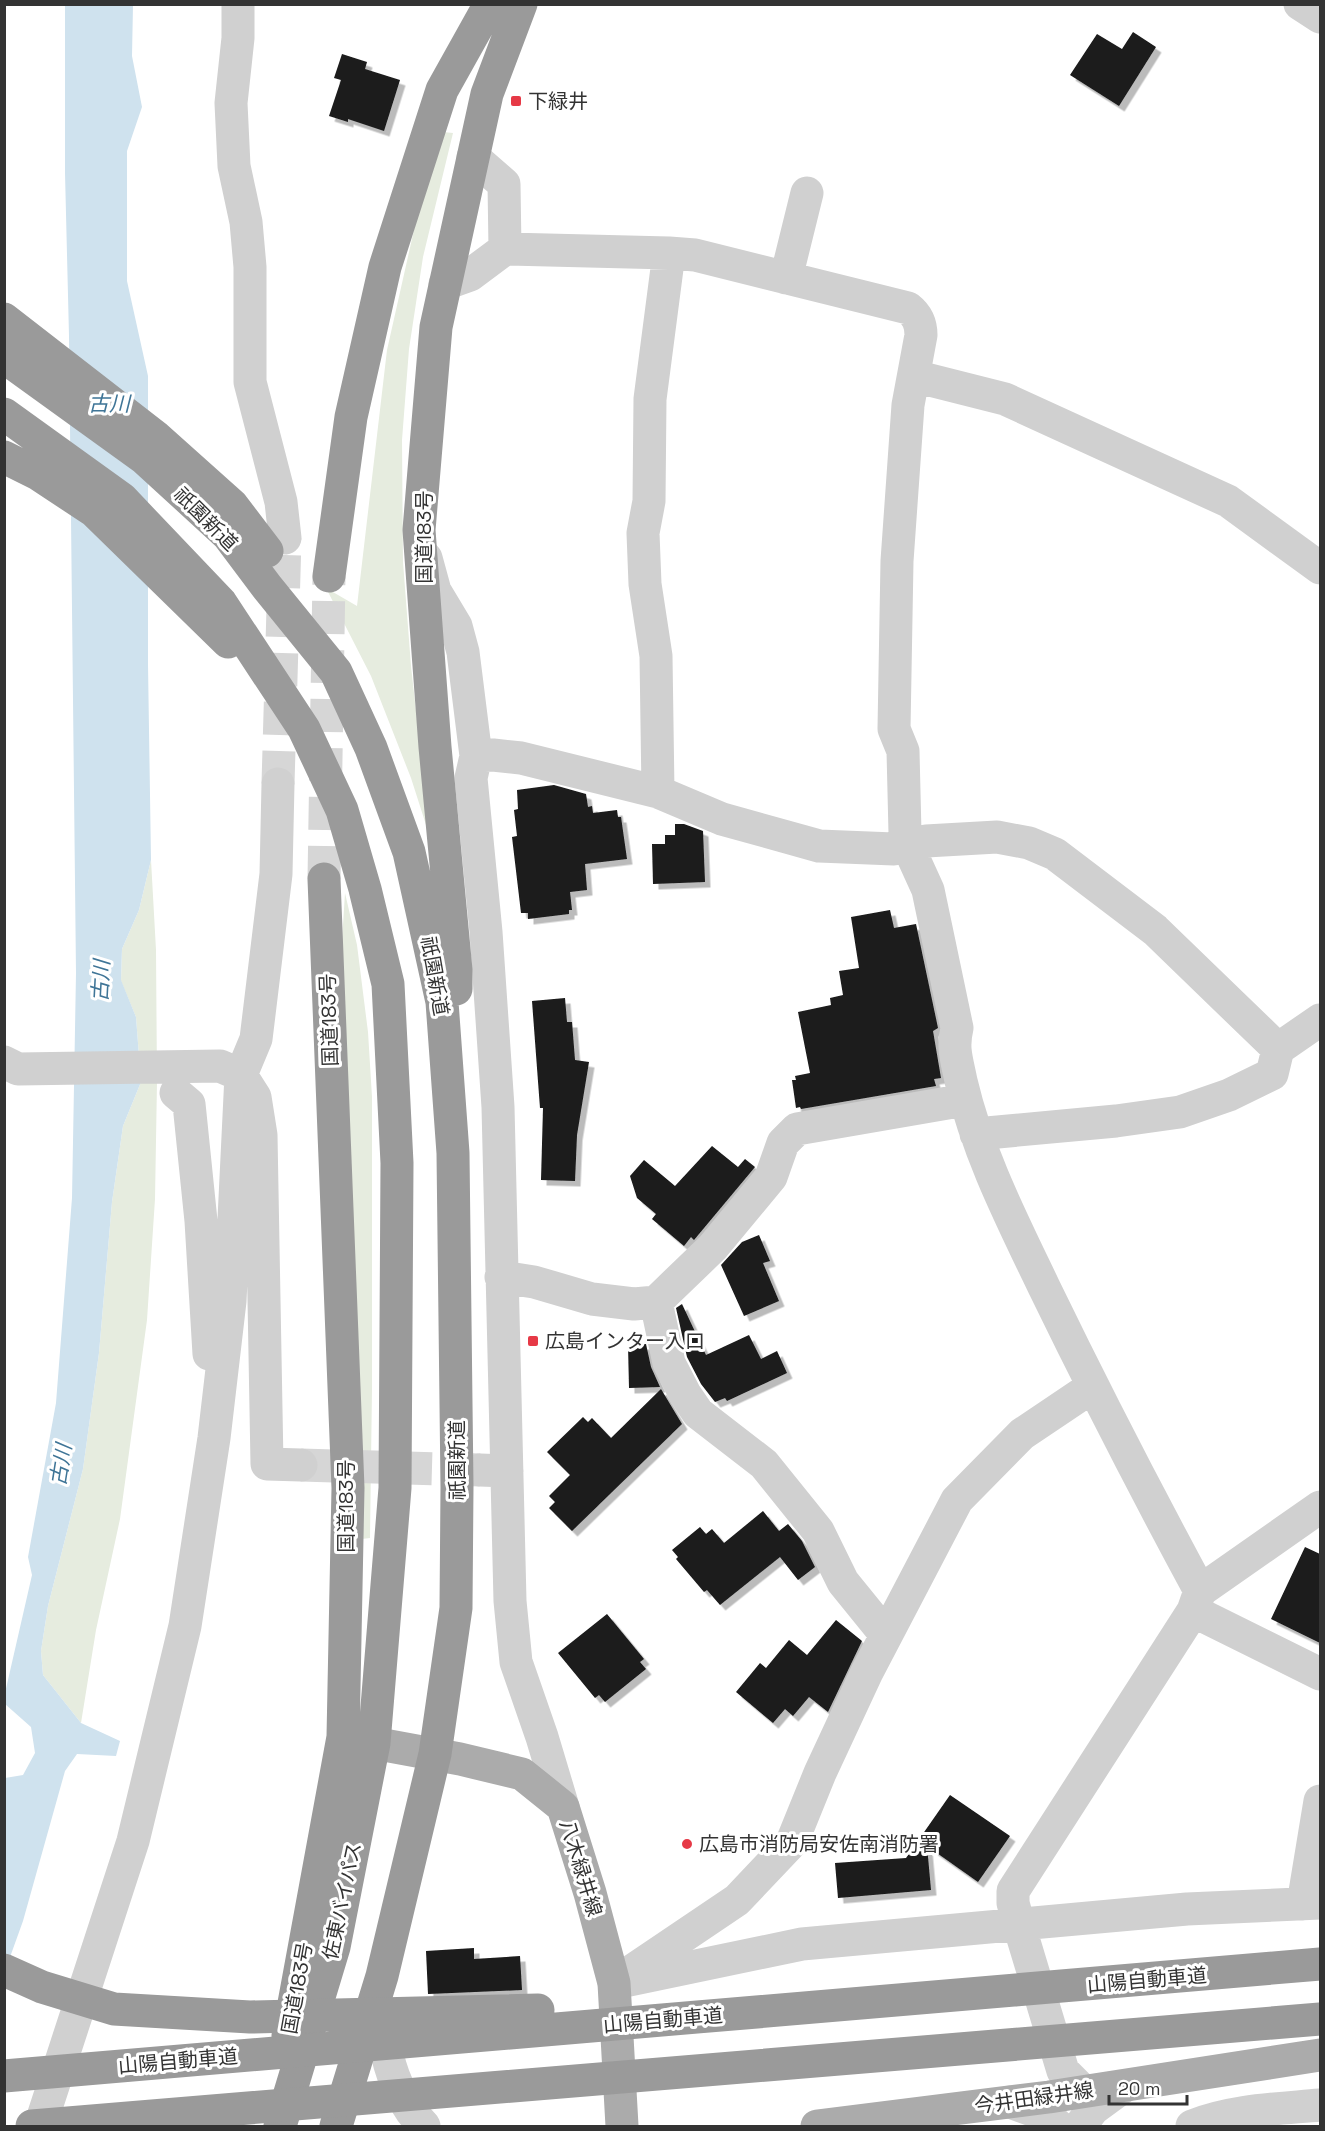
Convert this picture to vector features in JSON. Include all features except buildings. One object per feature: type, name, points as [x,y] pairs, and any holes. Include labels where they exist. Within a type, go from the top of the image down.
[{"type":"highway","points":[[329,576],[351,417],[385,267],[442,90],[490,4]]},
{"type":"highway","name":"国道183号","points":[[453,1153],[456,970],[435,747],[419,530],[436,327],[488,94],[521,4]]},
{"type":"highway","points":[[4,319],[156,437],[230,520]]},
{"type":"highway","name":"祇園新道","points":[[4,357],[230,520],[267,587],[336,672],[371,748],[410,852],[442,1002],[453,1153],[456,1608],[435,1754]]},
{"type":"highway","points":[[4,414],[122,499],[220,617],[304,729],[342,810],[365,889],[388,984],[397,1163],[395,1488],[359,1740]]},
{"type":"highway","points":[[4,457],[38,474],[94,511],[220,617]]},
{"type":"highway","name":"国道183号","points":[[273,2127],[305,1937],[359,1740],[324,879]]},
{"type":"highway","name":"佐東バイパス","points":[[280,2127],[334,1947],[359,1740]]},
{"type":"highway","points":[[336,2127],[382,1976],[435,1754]]},
{"type":"highway","name":"山陽自動車道","points":[[4,2076],[1320,1964]]},
{"type":"highway","points":[[4,1970],[42,1987],[114,2009],[250,2017],[875,2002]]},
{"type":"highway","points":[[32,2127],[1320,2019]]},
{"type":"highway","points":[[58,2127],[95,2122]]},
{"type":"main road","name":"八木緑井線","points":[[359,1740],[435,1754],[522,1774],[563,1807],[590,1893],[614,1983],[622,2127]]},
{"type":"main road","name":"今井田緑井線","points":[[818,2127],[1063,2097],[1320,2055]]},
{"type":"street","points":[[238,4],[238,38],[231,104],[234,166],[246,222],[250,267],[250,382],[281,502],[285,538]]},
{"type":"street","points":[[1300,4],[1320,16]]},
{"type":"street","points":[[473,157],[504,184],[505,249]]},
{"type":"street","points":[[786,278],[807,193]]},
{"type":"street","points":[[445,284],[470,275],[505,249],[669,253],[695,255],[908,308],[915,313],[921,325],[908,405],[897,561],[894,729],[903,751],[905,833],[908,846],[928,890],[935,918],[957,1028],[953,1044],[965,1100],[997,1190],[1197,1601],[1320,1674]]},
{"type":"street","points":[[658,792],[656,656],[645,584],[643,533],[649,501],[650,399],[669,253]]},
{"type":"street","points":[[914,376],[1005,399],[1228,501],[1320,568]]},
{"type":"street","points":[[419,530],[435,591],[456,626],[463,652],[476,756],[471,778],[486,932],[498,1107],[501,1277],[507,1403],[493,1470],[516,1662],[563,1807]]},
{"type":"street","points":[[476,756],[521,758],[658,792],[722,819],[819,846],[894,849],[926,841],[997,837],[1029,843],[1055,854],[1155,930],[1278,1048]]},
{"type":"street","points":[[40,2127],[133,1841],[185,1626],[214,1438],[230,1301],[230,1071],[256,1039],[276,874],[278,784]]},
{"type":"street","points":[[976,1134],[1116,1121],[1180,1112],[1229,1095],[1272,1074],[1278,1048],[1320,1020]]},
{"type":"street","points":[[11,1066],[230,1071],[255,1097],[261,1135],[267,1464],[301,1465]]},
{"type":"street","points":[[176,1093],[189,1104],[201,1221],[209,1362],[222,1371]]},
{"type":"street","points":[[501,1277],[534,1282],[592,1299],[634,1304],[656,1302],[713,1248],[764,1186],[771,1177],[783,1143],[796,1129],[965,1100]]},
{"type":"street","points":[[656,1302],[669,1364],[684,1394],[698,1413],[764,1464],[818,1531],[843,1582],[886,1635]]},
{"type":"street","points":[[614,1983],[736,1900],[792,1842],[824,1763],[886,1635],[957,1500],[1023,1434],[1092,1387]]},
{"type":"street","points":[[1063,2097],[1013,1902],[1013,1891],[1197,1601],[1320,1507]]},
{"type":"street","points":[[614,1983],[802,1944],[1019,1925],[1072,1918],[1187,1909],[1312,1903],[1320,1801]]},
{"type":"street","points":[[382,1976],[383,2022],[388,2055],[405,2100],[415,2118],[424,2127]]},
{"type":"street","points":[[1080,2127],[1093,2109],[1124,2086]]},
{"type":"street","points":[[1192,2127],[1212,2118],[1320,2104]]},
{"type":"shaded area","points":[[443,132],[453,133],[423,257],[409,349],[402,440],[403,562],[411,666],[429,828],[427,828],[411,778],[371,676],[326,588],[357,606],[387,350],[416,221]]},
{"type":"shaded area","points":[[151,860],[156,950],[157,1082],[155,1199],[147,1320],[120,1519],[96,1630],[81,1723],[43,1675],[41,1651],[48,1606],[83,1469],[99,1353],[112,1202],[123,1126],[141,1082],[136,1017],[121,981],[122,949],[139,910]]},
{"type":"shaded area","points":[[345,893],[357,945],[368,1032],[372,1097],[370,1538],[362,1539],[342,941]]},
{"type":"water","name":"古川","points":[[65,5],[133,5],[132,56],[142,107],[127,151],[127,281],[148,376],[151,860],[139,910],[122,949],[121,980],[136,1017],[141,1082],[123,1126],[112,1202],[99,1353],[83,1469],[48,1606],[41,1651],[43,1675],[81,1723],[120,1741],[116,1756],[77,1754],[65,1771],[23,1921],[5,1971],[5,1778],[23,1775],[35,1753],[31,1727],[5,1704],[5,1693],[32,1575],[28,1557],[56,1403],[72,1198],[76,973],[65,173]]},
{"type":"tunnel","points":[[278,784],[285,538]]},
{"type":"tunnel","points":[[324,879],[329,576]]},
{"type":"tunnel","points":[[301,1465],[480,1470]]},
{"type":"place","name":"下緑井","points":[[516,101]]},
{"type":"place","name":"広島インター入口","points":[[533,1341]]},
{"type":"place","name":"広島市消防局安佐南消防署","points":[[687,1844]]}]
